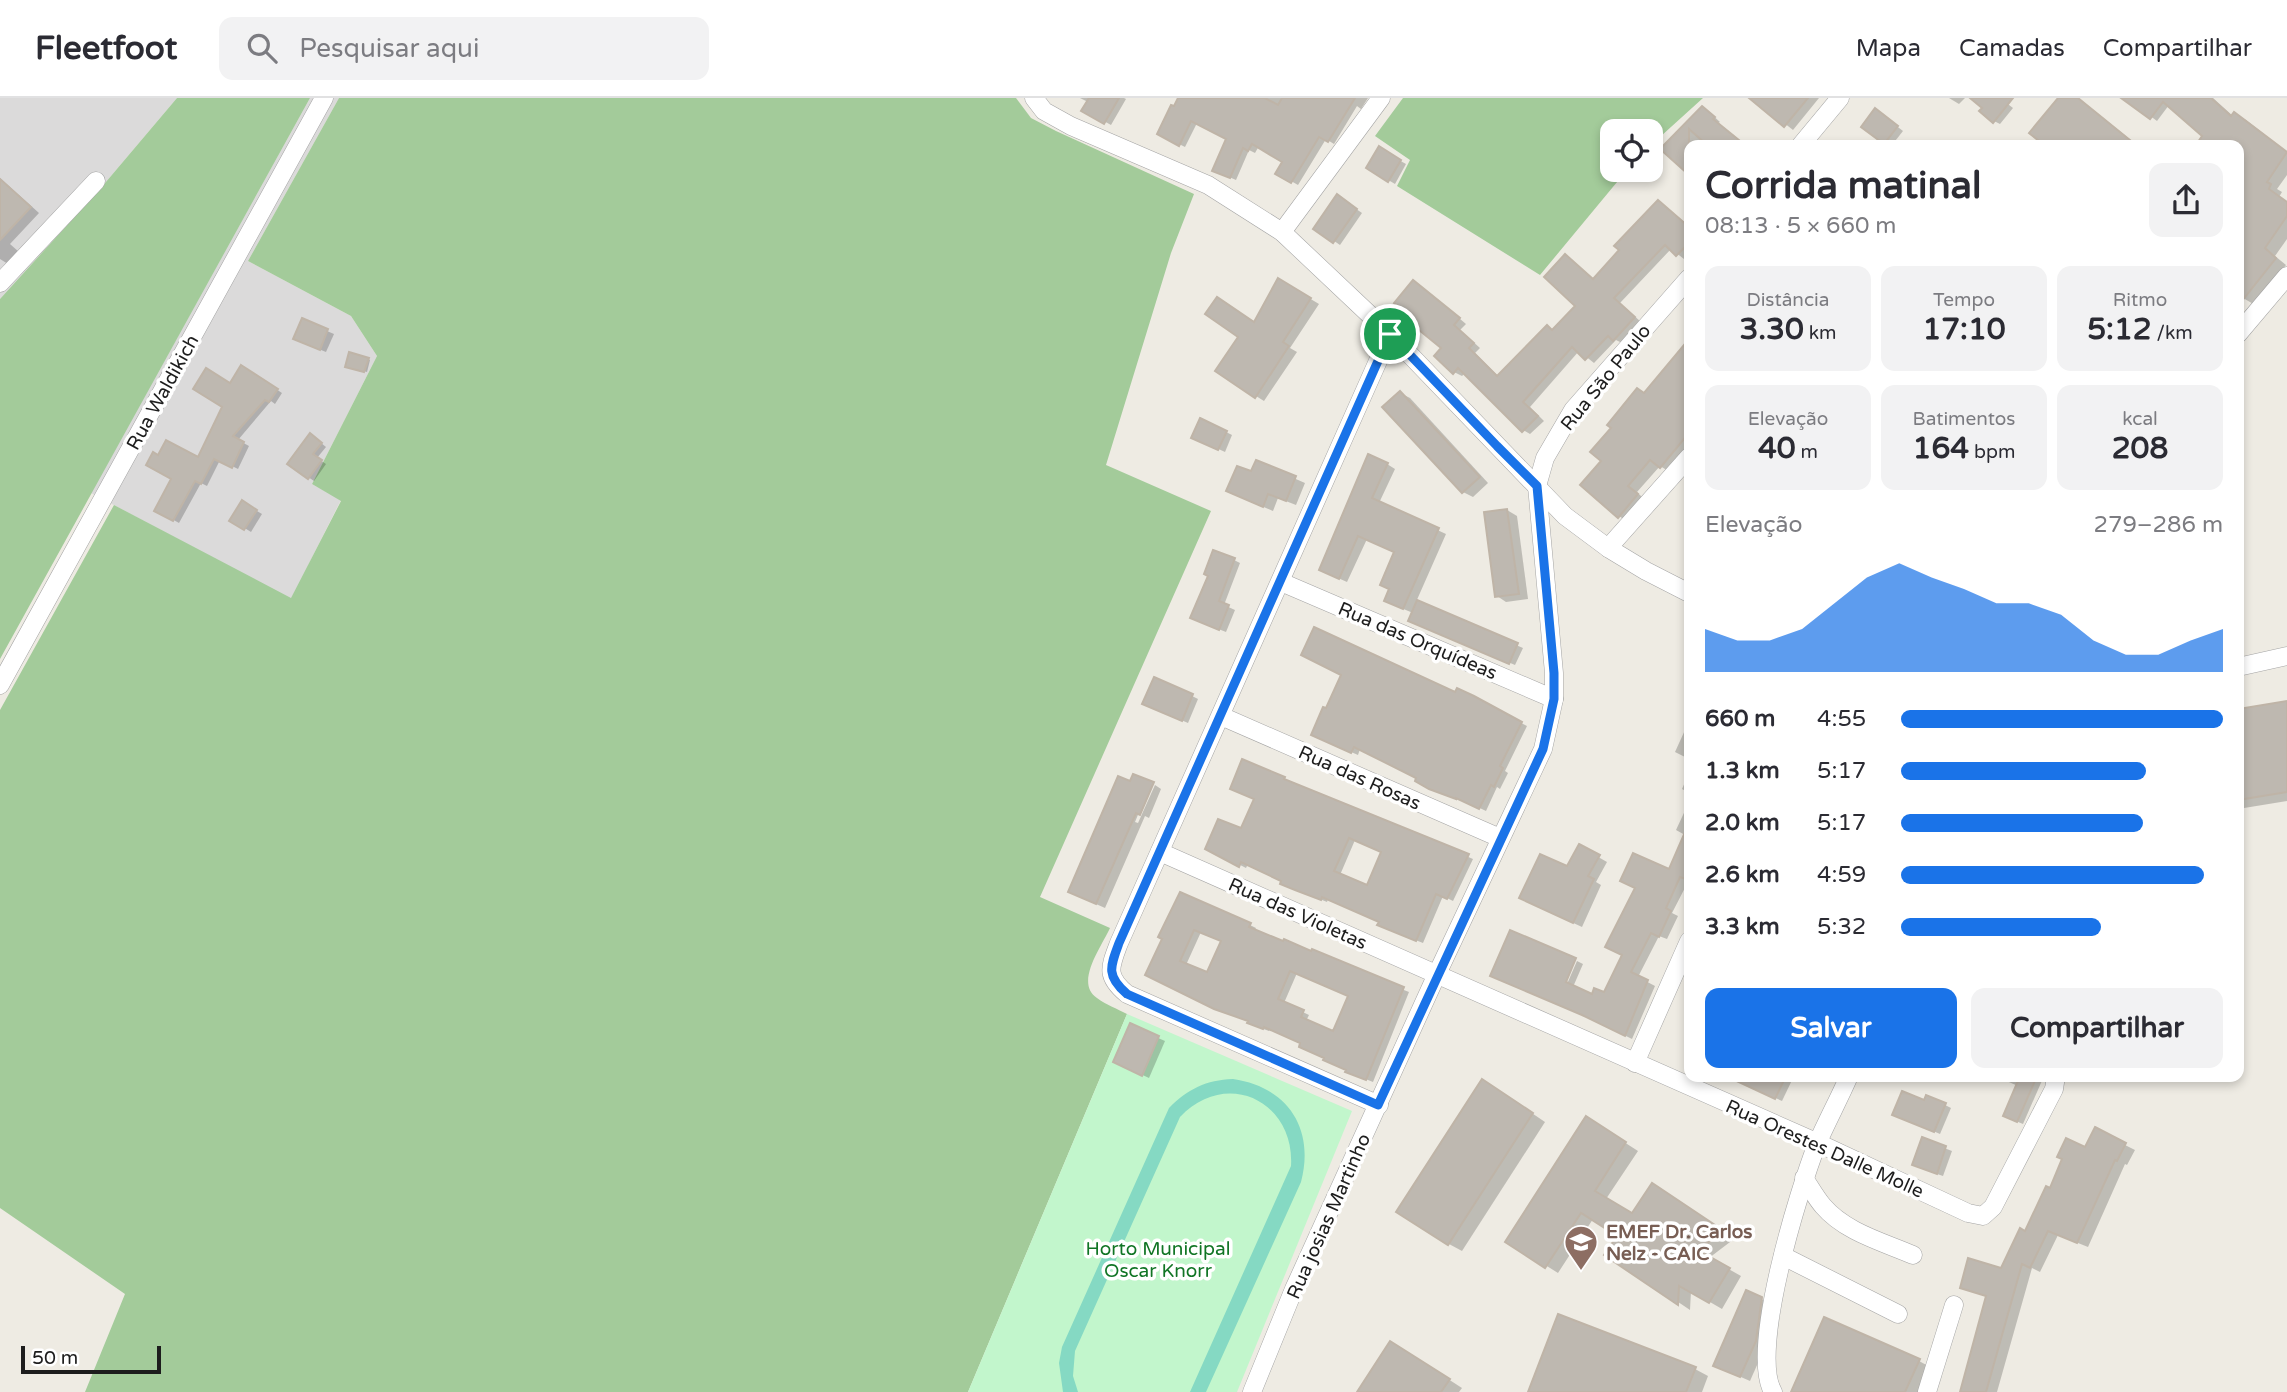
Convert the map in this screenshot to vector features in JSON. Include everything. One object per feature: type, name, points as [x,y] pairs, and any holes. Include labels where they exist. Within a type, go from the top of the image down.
[{"type":"street","name":"Rua Waldikich","points":[[0,685],[324,98]]},
{"type":"street","points":[[1034,98],[1044,111],[1071,127],[1208,185],[1282,232],[1390,334],[1565,516],[1608,548],[1684,590]]},
{"type":"street","points":[[1282,232],[1381,98]]},
{"type":"street","points":[[1805,140],[1840,98]]},
{"type":"street","points":[[0,283],[96,181]]},
{"type":"street","points":[[2244,327],[2287,276]]},
{"type":"street","name":"Rua São Paulo","points":[[1537,486],[1545,458],[1573,410],[1684,284]]},
{"type":"street","points":[[1378,1105],[1127,994],[1116,985],[1110,973],[1119,943],[1390,334]]},
{"type":"street","points":[[1608,548],[1684,463]]},
{"type":"street","name":"Rua josias Martinho","points":[[1252,1392],[1294,1289],[1543,749],[1554,699],[1537,486]]},
{"type":"street","name":"Rua das Orquídeas","points":[[1281,582],[1554,699]]},
{"type":"street","points":[[2244,666],[2287,656]]},
{"type":"street","name":"Rua das Rosas","points":[[1221,716],[1500,838]]},
{"type":"street","name":"Rua das Violetas","points":[[1160,852],[1437,974]]},
{"type":"street","points":[[1635,1063],[1684,953]]},
{"type":"street","name":"Rua Orestes Dalle Molle","points":[[1437,974],[1818,1143],[1968,1213],[1983,1216],[1993,1208],[2054,1090],[2055,1082]]},
{"type":"street","points":[[1773,1392],[1768,1382],[1766,1345],[1783,1256],[1804,1178],[1846,1082]]},
{"type":"street","points":[[1804,1178],[1822,1205],[1837,1219],[1857,1231],[1913,1255]]},
{"type":"street","points":[[1783,1256],[1898,1314]]},
{"type":"street","points":[[1927,1392],[1954,1304]]},
{"type":"shaded area","points":[[0,98],[177,98],[100,189],[0,299]]},
{"type":"shaded area","points":[[310,98],[339,98],[248,261],[351,316],[377,356],[312,484],[341,500],[291,599],[91,493]]},
{"type":"green space","points":[[177,98],[310,98],[0,659],[0,299],[100,189]]},
{"type":"green space","points":[[339,98],[1016,98],[1031,118],[1194,194],[1171,253],[1106,465],[1211,511],[1040,897],[1110,928],[1092,964],[1088,983],[1097,998],[1127,1014],[968,1392],[85,1392],[125,1294],[0,1208],[0,710],[114,505],[291,598],[341,501],[312,484],[377,356],[351,316],[248,261]]},
{"type":"green space","points":[[1403,98],[1703,98],[1663,134],[1663,119],[1600,119],[1600,182],[1617,182],[1540,275],[1397,186],[1410,160],[1375,136]]},
{"type":"green space","name":"Horto Municipal Oscar Knorr","points":[[1127,1014],[1352,1111],[1237,1392],[968,1392]]},
{"type":"green space","points":[[1233,1079],[1269,1091],[1293,1114],[1304,1145],[1304,1163],[1301,1182],[1206,1392],[1190,1392],[1291,1166],[1289,1143],[1282,1124],[1270,1109],[1254,1099],[1236,1094],[1217,1095],[1198,1102],[1180,1117],[1075,1351],[1073,1376],[1078,1392],[1063,1392],[1059,1363],[1062,1347],[1169,1108],[1198,1087],[1214,1081]]},
{"type":"building","points":[[1089,98],[1119,98],[1104,124],[1081,111]]},
{"type":"building","points":[[1178,98],[1265,98],[1278,105],[1282,98],[1355,98],[1328,142],[1319,137],[1291,183],[1275,174],[1282,162],[1252,144],[1248,151],[1243,148],[1230,178],[1212,171],[1226,139],[1191,121],[1179,146],[1157,134],[1171,105],[1174,106]]},
{"type":"building","points":[[1749,98],[1808,98],[1784,127]]},
{"type":"building","points":[[1970,98],[2013,98],[1993,123],[1979,111],[1982,108]]},
{"type":"building","points":[[2058,98],[2078,98],[2130,140],[2038,140],[2029,133]]},
{"type":"building","points":[[2121,98],[2211,98],[2231,116],[2234,112],[2287,152],[2267,182],[2271,184],[2269,189],[2287,202],[2287,216],[2265,248],[2276,258],[2244,298],[2244,140],[2199,140],[2202,136],[2163,102],[2150,119]]},
{"type":"building","points":[[1702,106],[1739,140],[1701,140],[1689,129],[1689,140],[1684,140],[1684,171],[1663,152],[1663,146]]},
{"type":"building","points":[[1875,108],[1898,126],[1887,140],[1879,140],[1861,127]]},
{"type":"building","points":[[1379,146],[1401,160],[1388,182],[1366,168]]},
{"type":"building","points":[[0,179],[31,207],[0,240]]},
{"type":"building","points":[[1337,194],[1357,209],[1333,243],[1313,229]]},
{"type":"building","points":[[1658,200],[1684,223],[1684,248],[1676,256],[1665,245],[1614,298],[1635,317],[1613,341],[1608,336],[1585,360],[1572,347],[1523,402],[1538,416],[1522,432],[1458,368],[1453,374],[1434,356],[1441,348],[1413,325],[1416,321],[1394,303],[1413,280],[1460,318],[1454,325],[1474,343],[1469,348],[1497,376],[1547,325],[1552,330],[1575,306],[1544,277],[1565,254],[1593,279],[1619,250],[1614,246]]},
{"type":"building","points":[[1278,278],[1311,298],[1283,342],[1289,346],[1255,398],[1215,371],[1238,337],[1205,314],[1217,297],[1254,322]]},
{"type":"building","points":[[302,318],[328,329],[320,350],[293,339]]},
{"type":"building","points":[[1684,345],[1684,439],[1660,468],[1650,460],[1628,486],[1638,494],[1618,518],[1580,485],[1601,461],[1590,452],[1611,428],[1607,425],[1637,388],[1644,393]]},
{"type":"building","points":[[349,352],[369,358],[364,372],[345,367]]},
{"type":"building","points":[[241,365],[278,389],[269,402],[265,400],[233,436],[244,442],[232,468],[214,459],[201,484],[195,481],[173,521],[154,511],[171,479],[146,465],[153,452],[158,455],[166,440],[198,457],[222,407],[193,389],[206,368],[230,383]]},
{"type":"building","points":[[1400,391],[1480,477],[1462,493],[1382,407]]},
{"type":"building","points":[[1200,418],[1227,431],[1218,450],[1191,438]]},
{"type":"building","points":[[310,433],[322,443],[313,454],[322,460],[308,479],[287,464]]},
{"type":"building","points":[[1368,454],[1388,463],[1372,498],[1439,528],[1403,609],[1384,601],[1389,589],[1380,585],[1394,552],[1358,536],[1339,579],[1319,570]]},
{"type":"building","points":[[1256,460],[1296,476],[1286,501],[1268,494],[1263,507],[1226,491],[1237,466],[1251,471]]},
{"type":"building","points":[[242,500],[257,510],[244,530],[229,521]]},
{"type":"building","points":[[1507,509],[1519,594],[1495,597],[1484,512]]},
{"type":"building","points":[[1213,550],[1235,558],[1219,601],[1229,605],[1219,630],[1190,618],[1208,576],[1204,574]]},
{"type":"building","points":[[1417,600],[1518,643],[1509,664],[1408,621]]},
{"type":"building","points":[[1314,627],[1455,692],[1457,688],[1522,722],[1500,766],[1503,768],[1494,787],[1491,785],[1479,809],[1429,789],[1415,781],[1416,778],[1354,747],[1351,753],[1311,735],[1341,675],[1301,655]]},
{"type":"building","points":[[1154,677],[1193,694],[1182,721],[1142,704]]},
{"type":"building","points":[[2287,701],[2287,792],[2244,799],[2244,708]]},
{"type":"building","points":[[1242,759],[1285,777],[1284,779],[1469,854],[1447,899],[1436,894],[1416,941],[1322,897],[1321,900],[1280,884],[1281,881],[1241,862],[1239,867],[1205,849],[1218,819],[1241,828],[1254,799],[1230,789]],"holes":[[[1349,838],[1381,852],[1367,885],[1334,871]]]},
{"type":"building","points":[[1133,774],[1154,782],[1140,815],[1136,813],[1096,904],[1068,892],[1118,776],[1130,781]]},
{"type":"building","points":[[1684,834],[1684,878],[1680,877],[1666,908],[1671,911],[1659,937],[1651,933],[1631,972],[1648,980],[1625,1036],[1490,976],[1510,930],[1576,958],[1566,982],[1592,994],[1594,988],[1604,992],[1622,955],[1605,947],[1635,888],[1620,881],[1633,853],[1669,869]]},
{"type":"building","points":[[1579,844],[1600,855],[1588,876],[1594,879],[1573,923],[1519,898],[1540,854],[1567,866]]},
{"type":"building","points":[[1180,892],[1251,923],[1249,927],[1311,951],[1312,949],[1404,987],[1366,1080],[1345,1072],[1346,1070],[1323,1060],[1324,1058],[1299,1047],[1300,1043],[1214,1009],[1145,975],[1162,939],[1158,937]],"holes":[[[1194,930],[1221,941],[1207,972],[1180,961]],[[1290,971],[1348,996],[1333,1031],[1301,1017],[1304,1010],[1278,999]]]},
{"type":"building","points":[[1130,1023],[1159,1036],[1142,1076],[1113,1062]]},
{"type":"building","points":[[1482,1079],[1533,1113],[1448,1245],[1396,1212]]},
{"type":"building","points":[[1739,1082],[1783,1082],[1775,1099]]},
{"type":"building","points":[[2017,1082],[2034,1082],[2017,1122],[2003,1116]]},
{"type":"building","points":[[1902,1091],[1924,1100],[1926,1095],[1946,1103],[1934,1132],[1892,1115]]},
{"type":"building","points":[[1586,1116],[1626,1142],[1595,1191],[1632,1213],[1652,1183],[1724,1231],[1698,1250],[1730,1268],[1709,1303],[1679,1286],[1678,1305],[1604,1255],[1617,1236],[1581,1213],[1545,1268],[1505,1242]]},
{"type":"building","points":[[2095,1127],[2126,1143],[2117,1161],[2115,1160],[2077,1243],[2048,1231],[2030,1268],[2022,1264],[1986,1392],[1960,1392],[1986,1296],[1960,1288],[1968,1258],[2001,1268],[2020,1228],[2025,1231],[2046,1186],[2050,1188],[2062,1159],[2057,1157],[2066,1138],[2085,1147]]},
{"type":"building","points":[[1922,1137],[1946,1146],[1937,1174],[1912,1165]]},
{"type":"building","points":[[1746,1290],[1762,1297],[1756,1341],[1740,1377],[1713,1366]]},
{"type":"building","points":[[1558,1314],[1696,1367],[1686,1392],[1528,1392]]},
{"type":"building","points":[[1824,1317],[1920,1359],[1905,1392],[1791,1392]]},
{"type":"building","points":[[1390,1341],[1450,1379],[1441,1392],[1357,1392]]},
{"type":"place","name":"EMEF Dr. Carlos Nelz - CAIC","points":[[1581,1272]]},
{"type":"route","points":[[1390,334],[1537,486],[1554,699],[1543,749],[1378,1105],[1127,994],[1116,985],[1110,973],[1119,943],[1390,334]]}]
